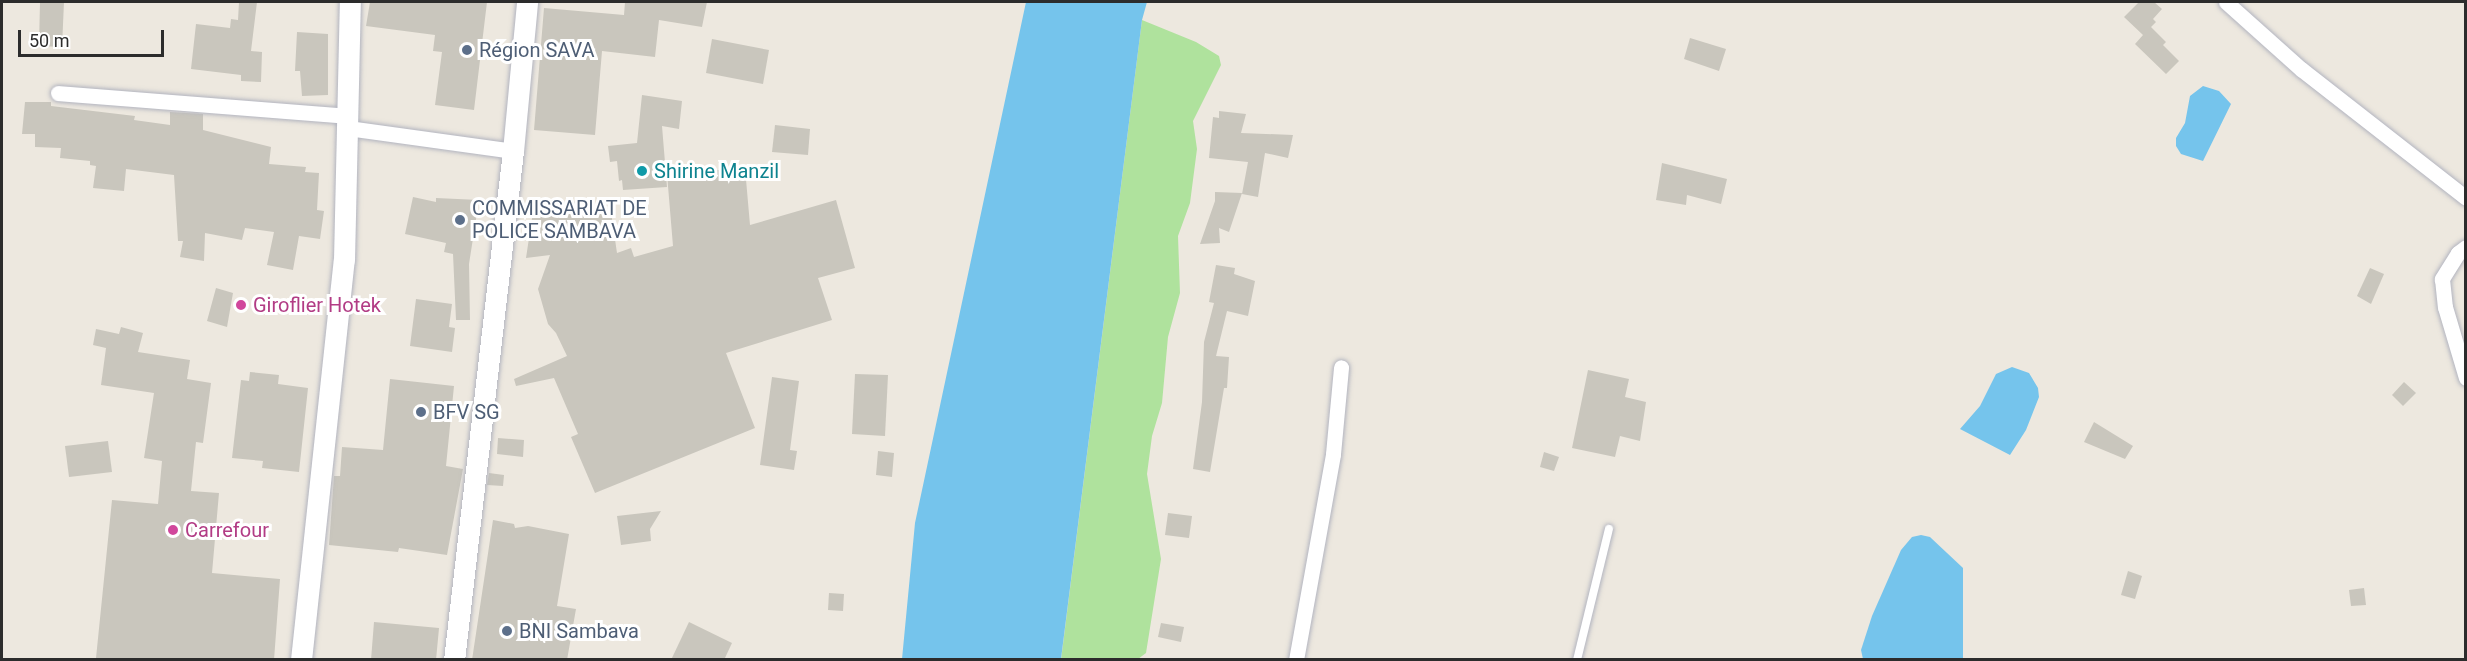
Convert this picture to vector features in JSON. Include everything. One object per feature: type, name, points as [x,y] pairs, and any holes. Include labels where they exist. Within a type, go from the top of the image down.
[{"type":"main road","points":[[301,660],[344,260],[350,2]]},
{"type":"main road","points":[[454,660],[528,2]]},
{"type":"street","points":[[2226,2],[2301,69],[2466,198]]},
{"type":"street","points":[[58,93],[348,122],[513,151]]},
{"type":"street","points":[[2466,247],[2458,253],[2442,279],[2445,307],[2466,378]]},
{"type":"street","points":[[1296,660],[1333,454],[1341,367]]},
{"type":"lane","points":[[1577,660],[1609,529]]},
{"type":"green space","points":[[1142,20],[1196,42],[1219,56],[1221,65],[1193,121],[1197,149],[1190,203],[1178,236],[1180,293],[1168,337],[1162,403],[1152,436],[1147,474],[1161,559],[1146,653],[1138,659],[1061,660]]},
{"type":"water","points":[[1026,2],[1147,2],[1142,20],[1061,659],[902,659],[915,523]]},
{"type":"water","points":[[2203,86],[2219,91],[2231,104],[2203,161],[2181,154],[2176,146],[2176,138],[2185,123],[2190,96]]},
{"type":"water","points":[[2012,367],[2029,373],[2038,388],[2039,397],[2026,430],[2010,455],[1960,429],[1980,406],[1996,374]]},
{"type":"water","points":[[1921,535],[1930,537],[1963,568],[1963,658],[1863,659],[1861,650],[1872,616],[1901,550],[1912,537]]},
{"type":"building","points":[[40,2],[64,2],[62,47],[39,46]]},
{"type":"building","points":[[239,2],[257,2],[251,51],[262,52],[261,82],[241,81],[241,75],[191,69],[196,24],[230,28],[231,19],[238,20]]},
{"type":"building","points":[[370,2],[487,2],[474,110],[435,105],[442,52],[433,51],[435,35],[366,26]]},
{"type":"building","points":[[625,2],[707,2],[702,27],[659,20],[655,57],[602,51],[595,135],[534,130],[544,8],[624,15]]},
{"type":"building","points":[[2139,2],[2154,2],[2162,9],[2153,19],[2156,22],[2151,27],[2166,42],[2163,45],[2179,61],[2166,74],[2135,44],[2143,35],[2124,17]]},
{"type":"building","points":[[297,32],[328,34],[328,95],[302,96],[300,71],[295,71]]},
{"type":"building","points":[[1690,38],[1726,49],[1719,71],[1684,59]]},
{"type":"building","points":[[712,39],[769,50],[763,84],[706,73]]},
{"type":"building","points":[[642,95],[682,101],[679,129],[662,126],[667,187],[623,190],[622,180],[619,181],[617,161],[610,162],[608,146],[637,143]]},
{"type":"building","points":[[25,102],[51,102],[51,106],[135,116],[134,120],[170,125],[170,112],[203,114],[203,130],[271,147],[269,164],[306,167],[305,172],[319,173],[317,210],[324,211],[320,239],[299,236],[293,270],[267,265],[274,232],[245,228],[242,240],[205,233],[204,261],[180,257],[183,241],[178,241],[174,175],[126,169],[124,191],[93,188],[96,166],[90,165],[90,161],[60,158],[61,148],[35,147],[35,134],[22,134]]},
{"type":"building","points":[[1219,111],[1246,114],[1241,133],[1293,135],[1288,158],[1265,153],[1258,197],[1242,194],[1248,162],[1209,158],[1213,117],[1219,118]]},
{"type":"building","points":[[775,125],[810,129],[808,155],[772,152]]},
{"type":"building","points":[[1662,163],[1727,179],[1721,204],[1687,195],[1686,205],[1656,200]]},
{"type":"building","points":[[745,168],[750,225],[836,200],[855,268],[818,278],[832,320],[726,353],[755,428],[595,493],[571,437],[578,434],[554,378],[516,386],[514,379],[567,356],[556,333],[548,324],[538,289],[550,255],[526,258],[534,205],[594,200],[597,214],[611,212],[617,253],[631,248],[634,257],[673,246],[667,174]]},
{"type":"building","points":[[1215,192],[1242,193],[1229,232],[1219,228],[1220,243],[1200,244],[1215,201]]},
{"type":"building","points":[[413,197],[436,202],[436,198],[479,200],[469,264],[470,320],[456,320],[453,254],[444,252],[446,243],[405,234]]},
{"type":"building","points":[[1216,265],[1235,268],[1234,274],[1255,281],[1248,316],[1227,311],[1216,356],[1229,357],[1227,388],[1224,388],[1210,472],[1193,469],[1202,402],[1204,342],[1214,303],[1209,302]]},
{"type":"building","points":[[2370,268],[2384,274],[2371,304],[2357,296]]},
{"type":"building","points":[[216,288],[233,293],[227,327],[207,321]]},
{"type":"building","points":[[416,299],[452,304],[449,327],[455,328],[452,352],[410,346]]},
{"type":"building","points":[[121,327],[143,333],[138,352],[190,360],[187,379],[211,383],[203,443],[196,442],[191,491],[219,493],[212,573],[280,579],[274,660],[96,658],[112,500],[158,504],[162,461],[144,458],[154,393],[101,385],[106,348],[93,345],[96,329],[119,334]]},
{"type":"building","points":[[1588,370],[1629,379],[1625,397],[1646,402],[1640,441],[1620,436],[1615,457],[1572,448]]},
{"type":"building","points":[[250,372],[279,375],[278,384],[308,388],[299,472],[262,468],[263,461],[232,458],[241,380],[249,381]]},
{"type":"building","points":[[855,374],[888,375],[885,436],[852,434]]},
{"type":"building","points":[[772,377],[799,381],[790,450],[797,451],[794,470],[760,465]]},
{"type":"building","points":[[390,379],[454,386],[446,466],[463,469],[447,555],[399,548],[398,552],[329,545],[334,476],[340,476],[342,447],[383,450]]},
{"type":"building","points":[[2404,382],[2416,393],[2403,406],[2392,395]]},
{"type":"building","points":[[2094,422],[2133,446],[2125,459],[2084,442]]},
{"type":"building","points":[[498,438],[524,440],[523,457],[497,454]]},
{"type":"building","points":[[108,441],[112,472],[69,477],[65,446]]},
{"type":"building","points":[[878,451],[894,453],[892,477],[876,475]]},
{"type":"building","points":[[1544,452],[1559,457],[1554,471],[1540,467]]},
{"type":"building","points":[[489,473],[504,475],[503,486],[487,485]]},
{"type":"building","points":[[661,511],[650,529],[651,541],[621,545],[617,516]]},
{"type":"building","points":[[1168,513],[1192,516],[1189,538],[1165,535]]},
{"type":"building","points":[[493,520],[514,524],[515,528],[528,526],[569,534],[557,606],[576,609],[567,660],[472,660]]},
{"type":"building","points":[[2128,571],[2142,576],[2135,599],[2121,595]]},
{"type":"building","points":[[2364,588],[2366,605],[2351,606],[2349,590]]},
{"type":"building","points":[[829,593],[844,594],[843,611],[828,610]]},
{"type":"building","points":[[374,622],[439,628],[436,660],[371,660]]},
{"type":"building","points":[[689,622],[732,643],[724,660],[671,660]]},
{"type":"building","points":[[1161,623],[1184,627],[1181,642],[1158,637]]},
{"type":"place","name":"Région SAVA","points":[[467,50]]},
{"type":"place","name":"Shirine Manzil","points":[[642,171]]},
{"type":"place","name":"COMMISSARIAT DE POLICE SAMBAVA","points":[[460,220]]},
{"type":"place","name":"Giroflier Hotek","points":[[241,305]]},
{"type":"place","name":"BFV SG","points":[[421,412]]},
{"type":"place","name":"Carrefour","points":[[173,530]]},
{"type":"place","name":"BNI Sambava","points":[[507,631]]}]
